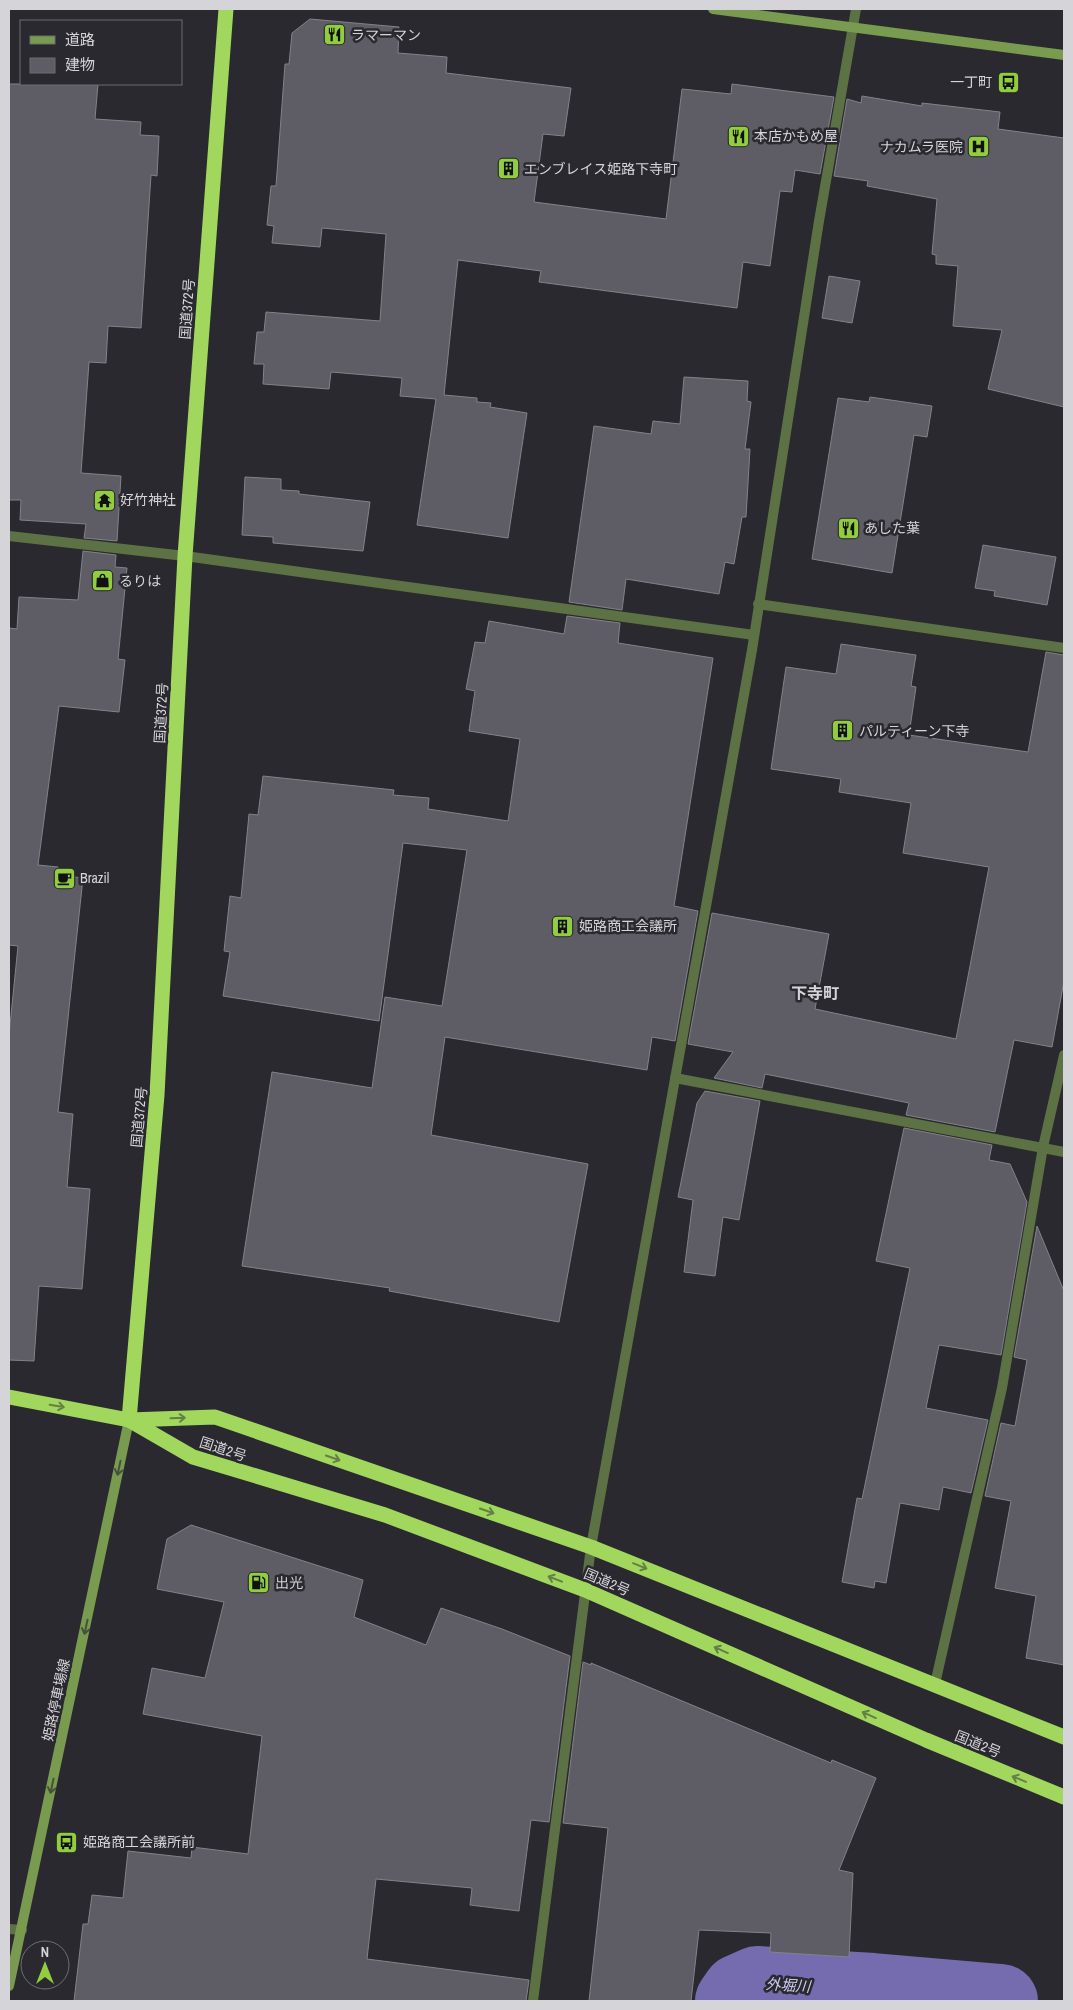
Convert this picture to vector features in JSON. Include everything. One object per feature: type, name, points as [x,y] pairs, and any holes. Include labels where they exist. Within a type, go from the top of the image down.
[{"type":"highway","name":"国道372号","points":[[129,1420],[157,1095],[185,556],[226,9]]},
{"type":"highway","name":"国道2号","points":[[9,1397],[129,1420],[215,1417],[591,1547],[1064,1737]]},
{"type":"highway","name":"国道2号","points":[[129,1420],[192,1457],[385,1515],[585,1590],[926,1740],[1064,1797]]},
{"type":"main road","points":[[714,9],[1064,55]]},
{"type":"main road","name":"姫路停車場線","points":[[9,1986],[129,1420]]},
{"type":"street","points":[[532,2001],[591,1547],[754,635],[856,9]]},
{"type":"street","points":[[9,536],[185,556],[754,635]]},
{"type":"street","points":[[758,604],[1064,648]]},
{"type":"street","points":[[935,1684],[1002,1388],[1043,1147],[1064,1055]]},
{"type":"street","points":[[675,1078],[1064,1152]]},
{"type":"street","points":[[9,1929],[22,1930]]},
{"type":"building","points":[[310,19],[399,27],[398,53],[447,57],[446,73],[571,88],[564,136],[543,134],[534,202],[666,219],[682,89],[731,94],[732,84],[834,97],[820,174],[795,170],[792,192],[780,191],[770,266],[743,262],[737,308],[539,282],[541,271],[458,260],[444,395],[477,398],[477,402],[491,403],[490,407],[527,413],[508,538],[417,525],[436,399],[400,396],[402,378],[331,372],[329,389],[263,384],[264,364],[254,364],[257,332],[264,332],[266,312],[380,321],[386,234],[322,228],[320,247],[272,243],[274,226],[267,225],[271,186],[276,186],[285,64],[289,64],[292,33]]},
{"type":"building","points":[[9,84],[98,85],[95,119],[141,122],[140,135],[159,136],[157,176],[151,175],[141,328],[108,326],[106,363],[89,362],[81,473],[121,476],[117,541],[84,538],[86,524],[20,520],[21,500],[9,500]]},
{"type":"building","points":[[862,96],[922,106],[922,103],[1000,112],[998,129],[1064,138],[1064,407],[988,389],[1002,330],[953,326],[958,266],[936,264],[936,255],[932,254],[937,199],[867,186],[868,181],[834,176],[847,99],[861,103]]},
{"type":"building","points":[[829,276],[860,281],[852,323],[822,318]]},
{"type":"building","points":[[684,377],[748,381],[747,401],[751,402],[745,449],[750,449],[746,517],[742,517],[734,564],[725,562],[719,594],[626,579],[622,610],[569,602],[594,426],[651,434],[653,421],[680,424]]},
{"type":"building","points":[[870,397],[932,406],[927,437],[914,435],[892,573],[812,559],[838,398],[869,402]]},
{"type":"building","points":[[245,477],[281,479],[281,490],[299,491],[299,494],[370,502],[363,551],[273,543],[273,537],[242,535]]},
{"type":"building","points":[[983,545],[1056,557],[1047,605],[994,596],[995,591],[975,588]]},
{"type":"building","points":[[83,551],[116,555],[115,567],[127,568],[118,659],[125,660],[119,712],[59,706],[38,865],[58,867],[57,875],[83,878],[58,1112],[73,1114],[67,1187],[90,1189],[82,1289],[39,1286],[34,1361],[9,1360],[9,1035],[18,946],[9,945],[9,628],[17,629],[19,597],[78,600]]},
{"type":"building","points":[[567,616],[620,623],[618,643],[713,658],[674,906],[698,911],[675,1041],[652,1037],[647,1070],[445,1037],[431,1135],[588,1164],[559,1322],[389,1291],[390,1288],[242,1266],[272,1072],[372,1088],[385,997],[442,1006],[467,850],[403,843],[379,1021],[223,996],[230,952],[224,951],[230,896],[241,898],[249,814],[258,815],[263,776],[394,790],[393,795],[429,798],[428,809],[508,821],[520,739],[469,731],[475,691],[466,689],[475,642],[485,643],[489,621],[564,634]]},
{"type":"building","points":[[841,644],[916,655],[911,686],[916,687],[909,735],[1028,752],[1046,652],[1064,655],[1064,981],[1052,1047],[1014,1040],[995,1132],[906,1115],[909,1103],[765,1074],[762,1088],[714,1078],[733,1052],[688,1044],[712,913],[829,934],[815,1009],[956,1039],[989,867],[903,853],[911,803],[839,792],[841,779],[771,769],[786,667],[836,674]]},
{"type":"building","points":[[705,1091],[760,1101],[739,1220],[723,1217],[715,1276],[684,1272],[693,1200],[678,1197],[697,1103]]},
{"type":"building","points":[[904,1128],[992,1145],[989,1160],[1010,1164],[1027,1202],[1001,1355],[939,1345],[926,1408],[988,1420],[971,1493],[943,1487],[939,1510],[900,1503],[886,1583],[875,1581],[874,1588],[842,1582],[857,1498],[862,1499],[910,1268],[876,1261]]},
{"type":"building","points":[[1037,1226],[1064,1291],[1064,1665],[1026,1658],[1036,1596],[995,1588],[1011,1501],[985,1496],[1001,1423],[1015,1426],[1027,1360],[1014,1357]]},
{"type":"building","points":[[191,1525],[363,1580],[354,1617],[426,1645],[441,1608],[502,1629],[570,1656],[549,1822],[531,1820],[519,1911],[470,1905],[472,1888],[376,1879],[367,1959],[529,1980],[526,2001],[74,2001],[83,1924],[88,1924],[92,1895],[123,1898],[128,1851],[191,1858],[192,1847],[248,1854],[262,1736],[143,1714],[152,1668],[205,1678],[224,1602],[157,1589],[167,1539]]},
{"type":"building","points":[[583,1662],[591,1665],[591,1663],[831,1763],[832,1760],[876,1778],[839,1870],[853,1873],[849,1957],[770,1952],[771,1933],[699,1930],[691,2001],[589,2001],[608,1828],[563,1823]]},
{"type":"waterway","name":"外堀川","points":[[732,2001],[739,1991],[757,1983],[873,1990],[1001,2001]]},
{"type":"place","name":"ラマーマン","points":[[335,35]]},
{"type":"place","name":"一丁町","points":[[1008,82]]},
{"type":"place","name":"本店かもめ屋","points":[[738,136]]},
{"type":"place","name":"ナカムラ医院","points":[[979,147]]},
{"type":"place","name":"エンブレイス姫路下寺町","points":[[508,169]]},
{"type":"place","name":"好竹神社","points":[[104,500]]},
{"type":"place","name":"あした葉","points":[[848,528]]},
{"type":"place","name":"るりは","points":[[103,581]]},
{"type":"place","name":"パルティーン下寺","points":[[843,731]]},
{"type":"place","name":"Brazil","points":[[64,878]]},
{"type":"place","name":"姫路商工会議所","points":[[563,926]]},
{"type":"place","name":"出光","points":[[259,1583]]},
{"type":"place","name":"姫路商工会議所前","points":[[67,1842]]},
{"type":"district","name":"下寺町","points":[[815,993]]}]
